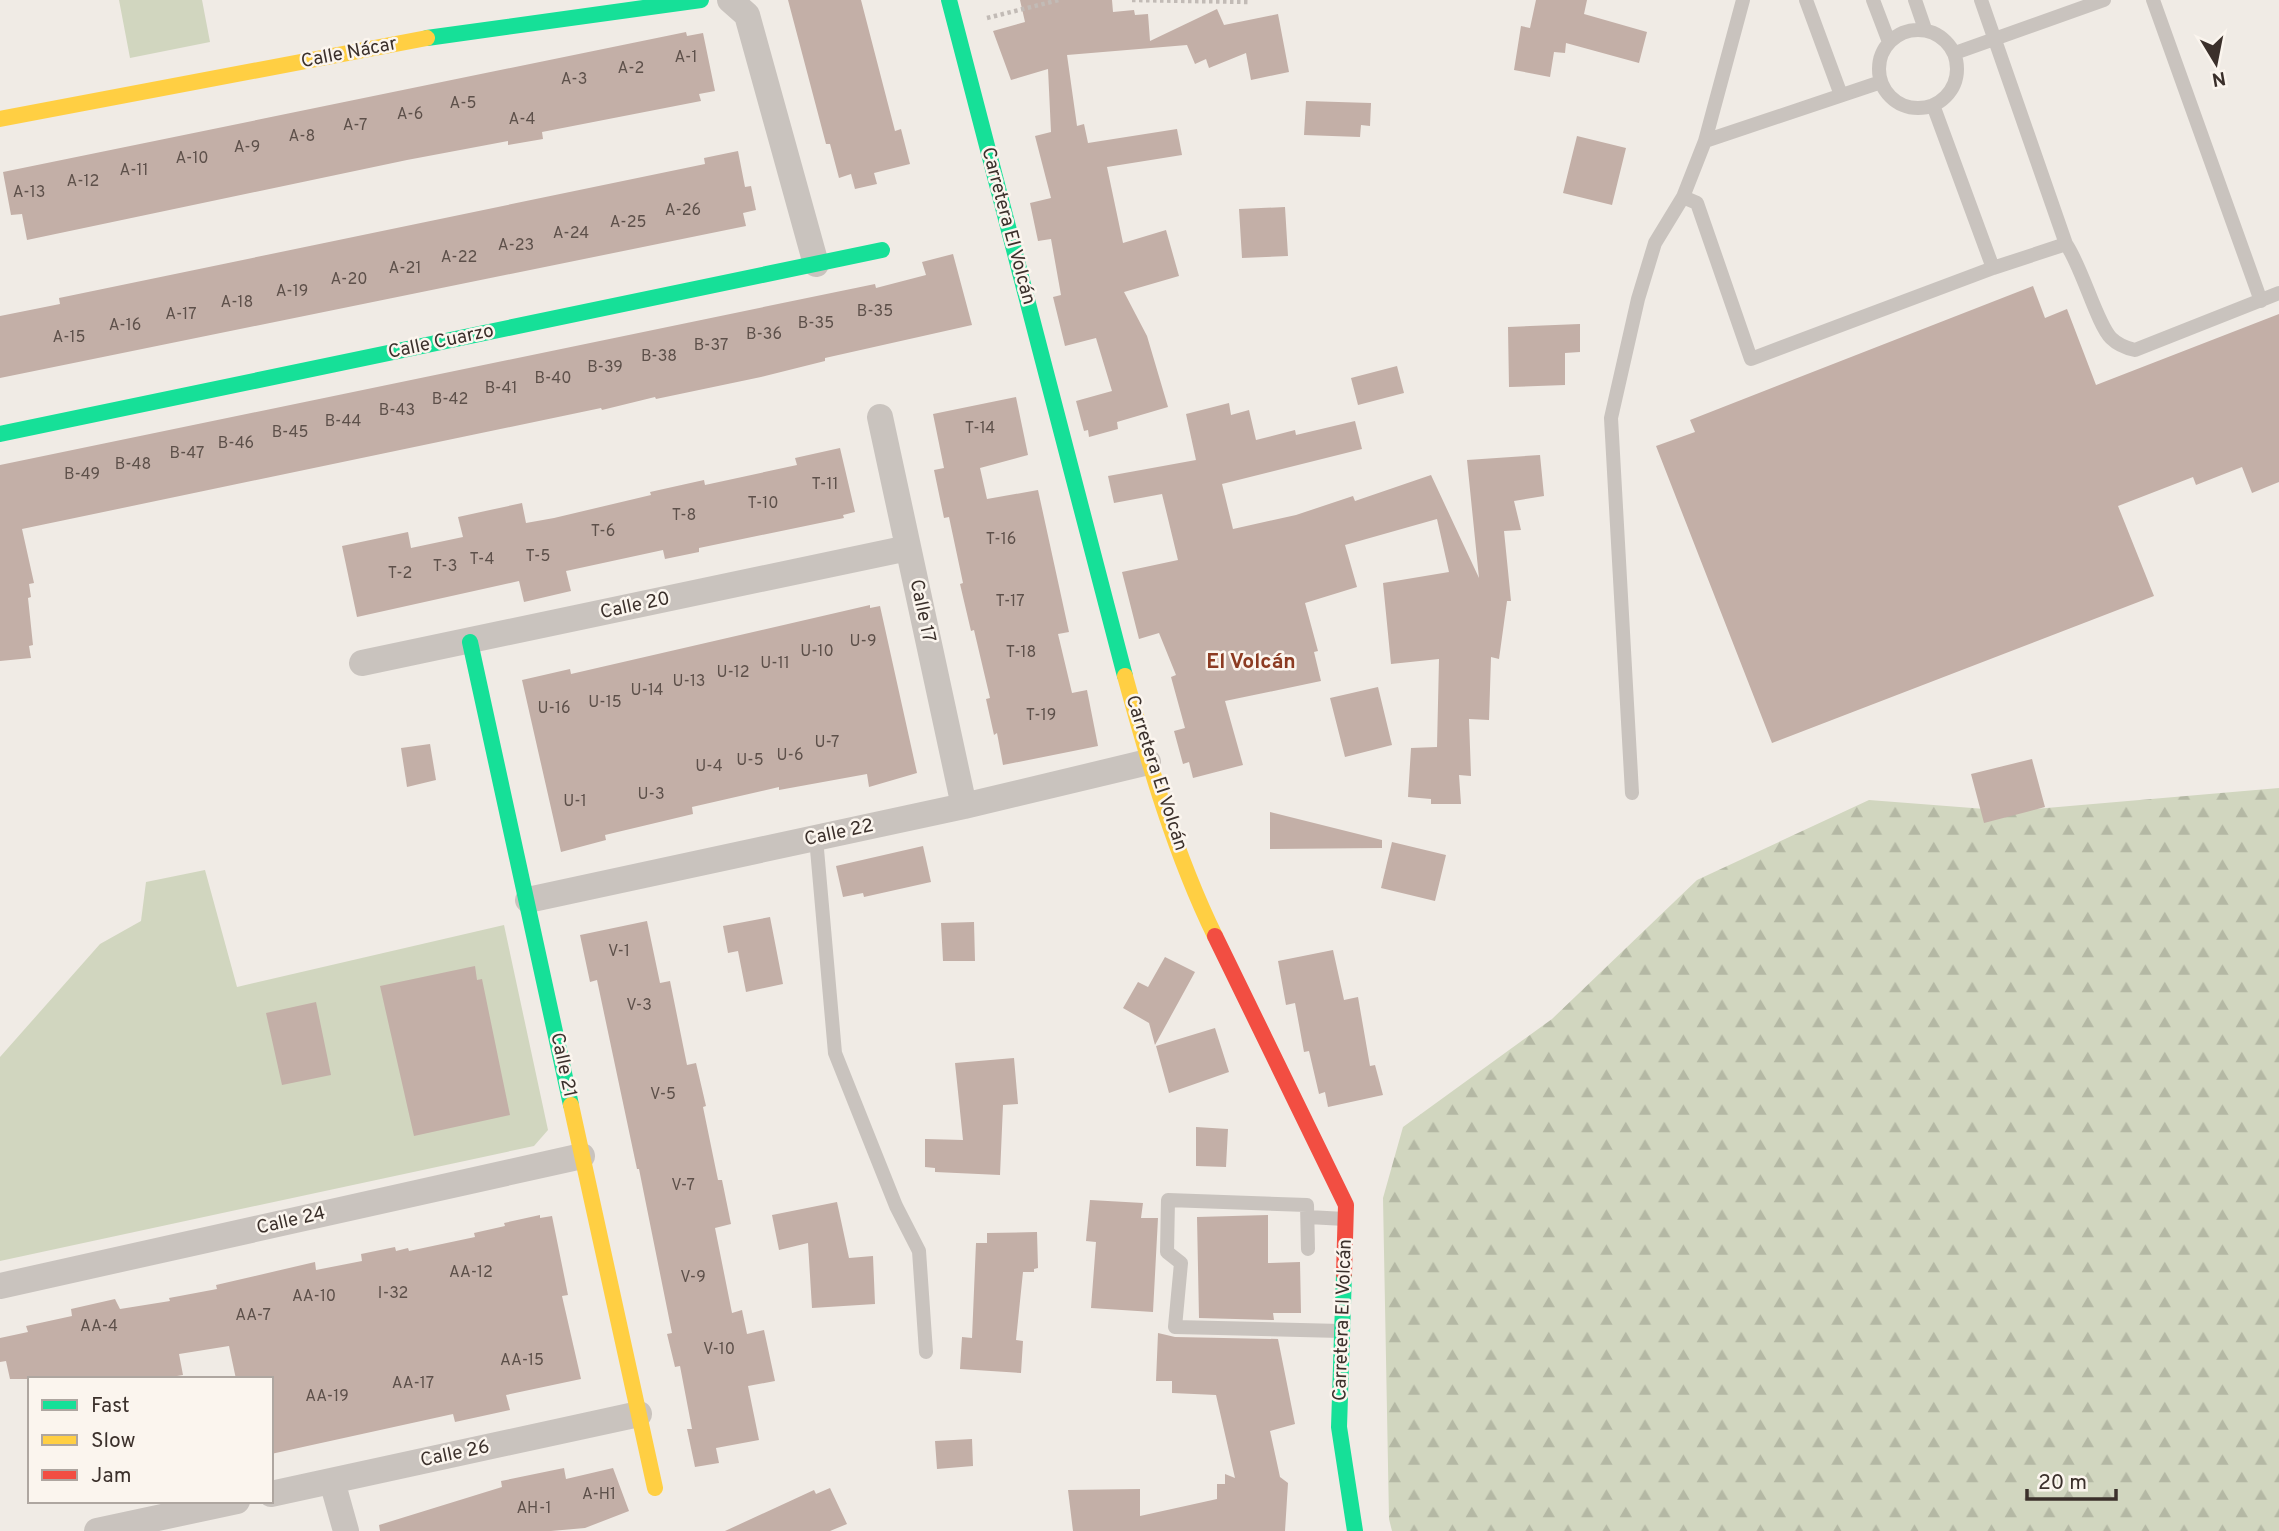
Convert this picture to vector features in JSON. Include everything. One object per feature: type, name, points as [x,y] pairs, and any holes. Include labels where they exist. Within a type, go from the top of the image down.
[{"type":"street","name":"Calle Nácar","points":[[0,119],[430,37],[548,10],[618,13],[701,0]]},
{"type":"street","points":[[730,0],[747,15],[816,264]]},
{"type":"street","name":"Carretera El Volcán","points":[[949,0],[1148,762],[1198,901],[1346,1205],[1339,1427],[1355,1531]]},
{"type":"street","name":"Calle Cuarzo","points":[[0,434],[882,250]]},
{"type":"street","name":"Calle 17","points":[[880,417],[964,806]]},
{"type":"street","name":"Calle 20","points":[[362,663],[908,548]]},
{"type":"street","name":"Calle 21","points":[[470,642],[654,1488]]},
{"type":"street","name":"Calle 22","points":[[528,900],[964,806],[1148,762]]},
{"type":"street","name":"Calle 24","points":[[0,1286],[582,1156]]},
{"type":"street","name":"Calle 26","points":[[273,1494],[639,1414]]},
{"type":"street","points":[[332,1481],[346,1531]]},
{"type":"street","points":[[97,1531],[228,1503]]},
{"type":"lane","points":[[1632,793],[1611,418],[1638,299],[1655,243],[1683,197],[1706,141],[1743,0]]},
{"type":"lane","points":[[1806,0],[1840,95]]},
{"type":"lane","points":[[1873,0],[1889,42]]},
{"type":"lane","points":[[1915,0],[1925,29]]},
{"type":"lane","points":[[1982,0],[2066,244],[2078,261],[2109,336],[2122,347],[2135,350],[2279,293]]},
{"type":"lane","points":[[1955,53],[2104,0]]},
{"type":"lane","points":[[2152,0],[2261,301]]},
{"type":"lane","points":[[1925,29],[1943,37],[1955,53],[1958,65],[1952,89],[1933,105],[1912,108],[1893,99],[1881,82],[1879,64],[1889,42],[1906,31],[1925,29]]},
{"type":"lane","points":[[1706,141],[1881,82]]},
{"type":"lane","points":[[1933,105],[1993,268]]},
{"type":"lane","points":[[1683,197],[1697,203],[1751,359],[1993,268],[2066,244]]},
{"type":"lane","points":[[816,838],[835,1053],[896,1206],[919,1251],[926,1352]]},
{"type":"lane","points":[[1308,1249],[1307,1205],[1168,1200],[1167,1252],[1181,1263],[1175,1327],[1342,1331]]},
{"type":"lane","points":[[1308,1217],[1346,1219]]},
{"type":"path","points":[[956,26],[1059,0]]},
{"type":"path","points":[[1132,0],[1250,2]]},
{"type":"green space","points":[[119,0],[202,0],[210,42],[130,58]]},
{"type":"green space","points":[[2279,788],[2279,1531],[1392,1531],[1389,1519],[1383,1198],[1403,1127],[1552,1019],[1697,880],[1869,800],[2011,811]]},
{"type":"green space","points":[[205,870],[237,987],[504,925],[548,1130],[534,1146],[0,1261],[0,1057],[100,944],[141,921],[146,882]]},
{"type":"building","points":[[788,0],[861,0],[895,131],[901,129],[910,164],[874,173],[877,184],[855,189],[851,174],[839,178],[830,144],[826,144]]},
{"type":"building","points":[[1020,0],[1112,0],[1113,12],[1134,10],[1135,15],[1148,14],[1150,41],[1217,9],[1224,25],[1278,14],[1289,72],[1251,80],[1246,53],[1209,68],[1206,59],[1195,64],[1187,45],[1067,55],[1077,126],[1084,124],[1088,143],[1177,129],[1182,155],[1107,167],[1123,243],[1166,230],[1179,276],[1124,292],[1147,336],[1168,407],[1117,422],[1118,429],[1089,437],[1088,430],[1084,431],[1076,401],[1112,391],[1096,338],[1065,346],[1053,297],[1061,295],[1051,239],[1038,241],[1030,203],[1051,198],[1035,136],[1051,132],[1048,69],[1011,80],[993,31],[1025,22]]},
{"type":"building","points":[[1536,0],[1587,0],[1584,14],[1647,32],[1639,63],[1566,43],[1565,53],[1554,52],[1550,77],[1514,70],[1521,26],[1530,28]]},
{"type":"building","points":[[686,32],[687,36],[703,33],[715,91],[699,94],[701,101],[542,132],[543,139],[508,145],[508,141],[407,160],[27,240],[22,214],[11,215],[3,172]]},
{"type":"building","points":[[1306,101],[1371,103],[1370,126],[1361,125],[1360,137],[1304,135]]},
{"type":"building","points":[[1577,136],[1626,148],[1612,205],[1563,193]]},
{"type":"building","points":[[738,151],[745,187],[751,186],[756,210],[743,213],[746,226],[0,378],[0,316],[60,304],[59,298],[705,164],[704,158]]},
{"type":"building","points":[[1285,207],[1288,256],[1242,258],[1239,209]]},
{"type":"building","points":[[953,254],[972,325],[825,358],[825,361],[761,377],[22,529],[34,583],[29,584],[31,597],[28,598],[33,645],[29,646],[31,658],[0,661],[0,465],[875,284],[876,288],[926,275],[922,262]]},
{"type":"building","points":[[2033,286],[2045,318],[2067,309],[2096,385],[2279,314],[2279,482],[2252,493],[2242,467],[2196,485],[2193,477],[2118,506],[2154,596],[1772,743],[1656,446],[1695,432],[1690,420]]},
{"type":"building","points":[[1580,324],[1580,352],[1565,353],[1565,385],[1509,387],[1508,327]]},
{"type":"building","points":[[1397,366],[1404,393],[1358,405],[1351,378]]},
{"type":"building","points":[[1016,397],[1028,455],[980,468],[987,499],[1038,490],[1069,632],[1058,634],[1072,693],[1087,690],[1098,746],[1003,765],[997,733],[994,735],[986,699],[990,698],[974,630],[971,631],[960,584],[963,583],[949,517],[944,518],[934,470],[944,468],[933,414]]},
{"type":"building","points":[[1229,403],[1231,415],[1249,410],[1256,440],[1295,430],[1296,435],[1355,421],[1362,449],[1222,484],[1233,529],[1296,515],[1353,496],[1355,501],[1431,475],[1479,578],[1467,460],[1540,455],[1544,496],[1514,501],[1521,530],[1504,531],[1511,601],[1507,601],[1499,659],[1491,657],[1489,720],[1469,719],[1471,776],[1459,775],[1461,804],[1431,804],[1431,799],[1408,797],[1411,748],[1437,747],[1439,659],[1391,664],[1383,583],[1449,572],[1437,519],[1345,545],[1357,587],[1305,603],[1318,651],[1314,652],[1321,681],[1225,701],[1243,765],[1193,778],[1189,762],[1183,764],[1174,731],[1185,728],[1171,677],[1176,675],[1159,633],[1139,639],[1122,572],[1178,560],[1162,494],[1114,503],[1108,476],[1196,460],[1186,414]]},
{"type":"building","points":[[840,448],[855,512],[843,515],[844,518],[699,548],[699,552],[665,559],[663,550],[566,571],[571,591],[524,602],[519,581],[357,617],[342,546],[408,532],[411,548],[463,537],[458,517],[522,503],[526,523],[554,518],[704,480],[705,485],[797,465],[795,458]]},
{"type":"building","points":[[870,605],[870,608],[880,606],[917,773],[869,787],[867,774],[779,790],[779,787],[692,807],[693,814],[605,835],[606,840],[561,852],[522,680],[570,669],[571,674]]},
{"type":"building","points":[[1378,687],[1392,745],[1345,757],[1330,698]]},
{"type":"building","points":[[430,744],[436,780],[407,787],[401,748]]},
{"type":"building","points":[[2032,759],[2045,807],[1984,823],[1971,774]]},
{"type":"building","points":[[1270,812],[1382,840],[1382,848],[1270,849]]},
{"type":"building","points":[[1392,842],[1446,855],[1435,901],[1381,888]]},
{"type":"building","points":[[923,846],[931,882],[864,897],[863,893],[843,897],[836,866]]},
{"type":"building","points":[[770,917],[783,984],[746,992],[738,951],[728,953],[723,926]]},
{"type":"building","points":[[647,921],[660,983],[670,981],[687,1065],[696,1063],[706,1106],[703,1107],[718,1180],[722,1180],[731,1224],[715,1228],[732,1313],[742,1310],[747,1334],[764,1330],[775,1381],[748,1386],[759,1440],[716,1448],[719,1463],[695,1467],[687,1429],[692,1429],[680,1366],[675,1367],[667,1334],[672,1333],[639,1169],[597,980],[590,982],[580,935]]},
{"type":"building","points":[[974,922],[975,961],[943,961],[941,923]]},
{"type":"building","points":[[1333,950],[1344,1000],[1358,997],[1370,1066],[1375,1065],[1383,1095],[1328,1107],[1325,1092],[1319,1094],[1309,1051],[1304,1052],[1295,1003],[1286,1005],[1278,961]]},
{"type":"building","points":[[1165,957],[1195,972],[1155,1045],[1149,1023],[1123,1008],[1138,982],[1148,987]]},
{"type":"building","points":[[475,966],[477,980],[482,979],[510,1115],[414,1136],[380,986]]},
{"type":"building","points":[[316,1002],[331,1075],[282,1085],[266,1013]]},
{"type":"building","points":[[1215,1028],[1229,1072],[1169,1093],[1156,1046]]},
{"type":"building","points":[[1014,1058],[1018,1104],[1003,1105],[1000,1175],[935,1172],[935,1168],[925,1167],[925,1139],[963,1140],[955,1063]]},
{"type":"building","points":[[1196,1127],[1228,1129],[1226,1167],[1196,1166]]},
{"type":"building","points":[[1090,1200],[1143,1203],[1141,1218],[1158,1218],[1153,1312],[1091,1308],[1096,1242],[1086,1241]]},
{"type":"building","points":[[837,1202],[849,1258],[873,1256],[875,1304],[812,1308],[808,1243],[779,1250],[772,1215]]},
{"type":"building","points":[[540,1215],[540,1218],[552,1216],[568,1295],[562,1296],[581,1379],[506,1395],[510,1410],[455,1422],[453,1414],[273,1454],[273,1377],[236,1377],[229,1346],[179,1354],[183,1375],[171,1377],[10,1379],[6,1361],[0,1362],[0,1338],[28,1332],[26,1326],[72,1316],[71,1309],[115,1299],[120,1309],[170,1301],[169,1298],[217,1289],[216,1285],[315,1262],[316,1270],[362,1261],[361,1254],[395,1247],[396,1251],[408,1248],[409,1251],[475,1237],[474,1233],[505,1226],[504,1223]]},
{"type":"building","points":[[1268,1215],[1268,1263],[1300,1262],[1301,1313],[1273,1313],[1274,1320],[1199,1318],[1197,1217]]},
{"type":"building","points":[[1037,1232],[1038,1268],[1034,1269],[1034,1272],[1023,1272],[1016,1340],[1023,1341],[1021,1373],[960,1369],[962,1337],[972,1338],[976,1243],[987,1243],[987,1233]]},
{"type":"building","points":[[1158,1333],[1175,1337],[1278,1339],[1295,1424],[1270,1431],[1280,1477],[1288,1483],[1285,1531],[1073,1531],[1068,1490],[1140,1489],[1140,1516],[1217,1499],[1217,1484],[1225,1484],[1225,1474],[1235,1478],[1216,1395],[1172,1393],[1172,1381],[1156,1381]]},
{"type":"building","points":[[972,1439],[973,1466],[937,1469],[935,1441]]},
{"type":"building","points":[[564,1468],[566,1479],[613,1468],[629,1511],[585,1528],[551,1531],[380,1531],[379,1525],[502,1487],[501,1481]]},
{"type":"building","points":[[830,1488],[847,1524],[830,1531],[725,1531],[814,1490],[816,1494]]},
{"type":"traffic: fast","points":[[427,38],[701,0]]},
{"type":"traffic: fast","points":[[949,0],[1125,676]]},
{"type":"traffic: fast","points":[[0,434],[882,250]]},
{"type":"traffic: fast","points":[[470,642],[571,1105]]},
{"type":"traffic: fast","points":[[1344,1274],[1339,1427],[1355,1531]]},
{"type":"traffic: slow","points":[[0,119],[427,38]]},
{"type":"traffic: slow","points":[[1125,676],[1175,841],[1215,936]]},
{"type":"traffic: slow","points":[[571,1105],[655,1488]]},
{"type":"traffic: jam","points":[[1215,936],[1346,1205],[1344,1274]]},
{"type":"district","name":"El Volcán","points":[[1251,662]]}]
